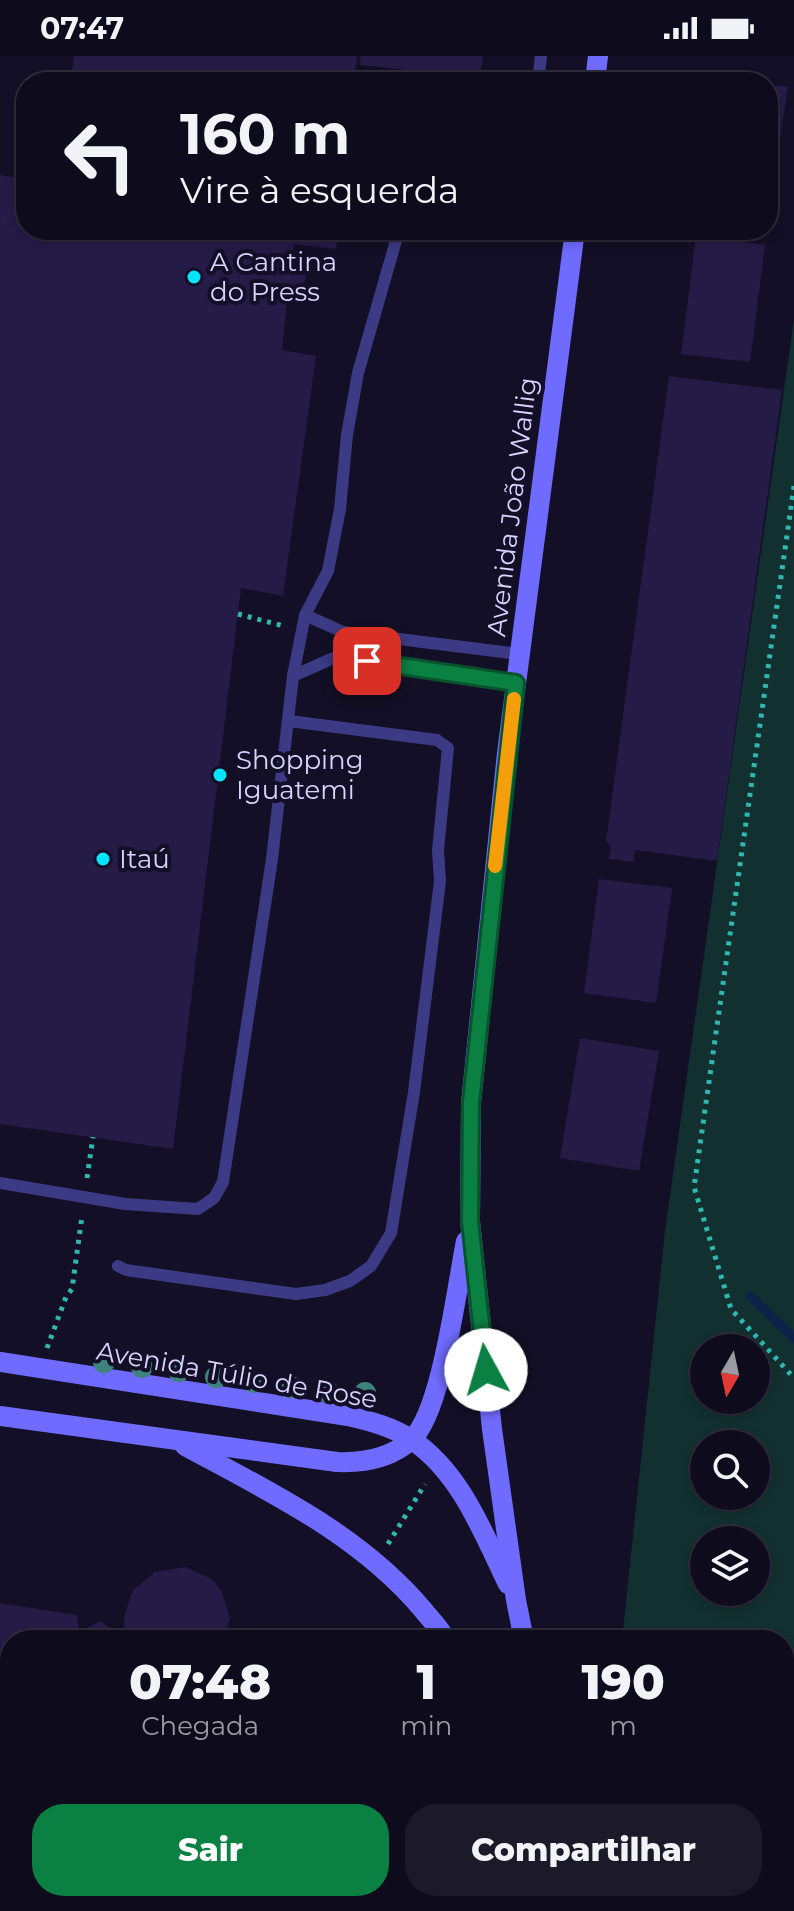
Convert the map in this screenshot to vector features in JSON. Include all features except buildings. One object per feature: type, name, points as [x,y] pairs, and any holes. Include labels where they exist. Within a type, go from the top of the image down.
[{"type":"main road","name":"Avenida João Wallig","points":[[522,1630],[492,1429],[470,1221],[471,1103],[519,654],[574,240]]},
{"type":"main road","name":"Avenida João Wallig","points":[[470,1221],[436,1392],[425,1421],[412,1439],[439,1462],[465,1497],[516,1600]]},
{"type":"main road","name":"Avenida Túlio de Rose","points":[[0,1362],[348,1416],[379,1424],[412,1439]]},
{"type":"main road","points":[[0,1416],[357,1463],[386,1455],[412,1439]]},
{"type":"main road","points":[[175,1440],[305,1511],[376,1562],[410,1594],[438,1630]]},
{"type":"lane","points":[[0,1183],[125,1204],[198,1209],[214,1198],[223,1182],[270,873],[293,676],[305,615],[328,571],[340,509],[347,435],[358,373],[396,240]]},
{"type":"lane","points":[[305,615],[343,632],[519,654]]},
{"type":"lane","points":[[293,676],[338,656],[516,683]]},
{"type":"lane","points":[[118,1266],[126,1270],[296,1294],[325,1290],[350,1281],[371,1266],[391,1233],[423,1026],[440,881],[438,850],[448,748],[437,740],[289,721]]},
{"type":"path","points":[[794,486],[694,1187],[731,1309],[794,1378]]},
{"type":"path","points":[[40,1367],[66,1297],[72,1289],[93,1137]]},
{"type":"green space","points":[[794,319],[794,1630],[623,1630],[665,1231]]},
{"type":"waterway","points":[[750,1296],[794,1338]]},
{"type":"slow traffic","points":[[495,866],[514,699]]},
{"type":"place","name":"A Cantina do Press","points":[[194,277]]},
{"type":"place","name":"Shopping Iguatemi","points":[[220,775]]},
{"type":"place","name":"Itaú","points":[[103,859]]},
{"type":"route","points":[[367,661],[516,683],[471,1103],[470,1221],[486,1370]]}]
